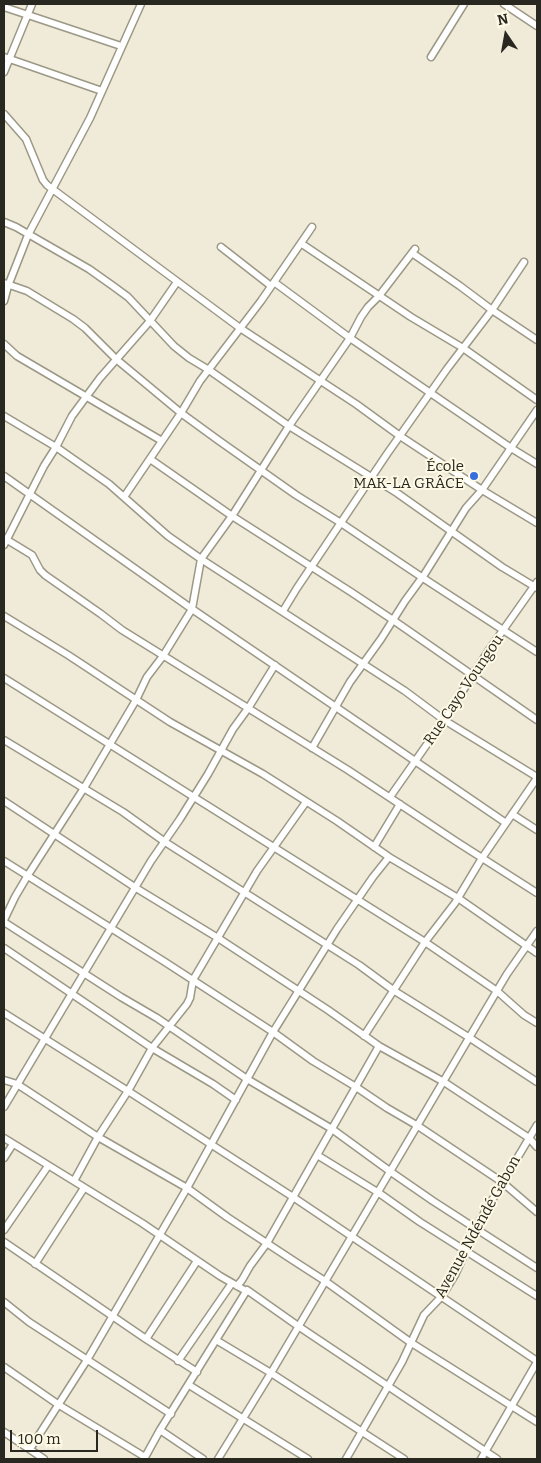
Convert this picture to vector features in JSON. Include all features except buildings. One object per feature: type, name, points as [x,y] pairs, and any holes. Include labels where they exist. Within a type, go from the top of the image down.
[{"type":"street","points":[[4,72],[6,58],[32,4]]},
{"type":"street","points":[[4,302],[6,284],[28,235],[90,118],[141,4]]},
{"type":"street","points":[[431,56],[464,4]]},
{"type":"street","points":[[504,4],[537,26]]},
{"type":"street","points":[[4,7],[121,46]]},
{"type":"street","points":[[6,58],[102,91]]},
{"type":"street","points":[[4,114],[26,139],[43,180],[52,189],[240,328],[482,490],[537,523]]},
{"type":"street","points":[[4,222],[89,269],[128,298],[179,351],[289,426],[372,478],[502,567],[536,586]]},
{"type":"street","points":[[124,497],[181,413],[200,381],[302,244],[312,227]]},
{"type":"street","points":[[302,244],[463,348],[537,400]]},
{"type":"street","points":[[221,247],[350,338],[537,464]]},
{"type":"street","points":[[537,340],[492,310],[413,251],[380,296],[361,317],[350,338],[321,382],[289,426],[232,516],[201,559],[192,609],[163,656],[147,677],[136,700],[84,788],[15,897],[4,921],[247,1079],[332,1129],[391,1172],[537,1268]]},
{"type":"street","points":[[283,611],[400,436],[492,310],[524,262]]},
{"type":"street","points":[[177,282],[150,321],[116,358],[72,416],[5,541],[32,555],[45,575],[122,630],[249,707],[537,893]]},
{"type":"street","points":[[6,284],[27,291],[73,319],[181,413],[296,495],[537,652]]},
{"type":"street","points":[[4,344],[17,356],[162,441]]},
{"type":"street","points":[[312,748],[350,682],[405,601],[423,578],[466,508],[482,490],[537,410]]},
{"type":"street","points":[[4,416],[56,446],[109,484],[168,536],[201,559],[405,691],[444,720],[537,777],[482,858],[458,898],[425,942],[364,1036]]},
{"type":"street","points":[[150,458],[232,516],[473,674],[537,720]]},
{"type":"street","points":[[4,476],[192,609],[506,823]]},
{"type":"street","name":"Rue Cayo Voungou","points":[[390,797],[444,720],[503,630],[536,586]]},
{"type":"street","points":[[4,616],[221,752],[263,774],[389,857],[458,898],[537,953]]},
{"type":"street","points":[[4,1107],[151,861],[165,842],[275,665]]},
{"type":"street","points":[[4,678],[425,942],[497,991],[524,1015],[537,1023]]},
{"type":"street","points":[[4,740],[123,812],[165,842],[360,965],[393,990],[537,1082]]},
{"type":"street","points":[[4,801],[136,888],[218,938],[379,1046],[444,1082],[530,1138],[537,1147]]},
{"type":"street","points":[[74,1181],[98,1137],[128,1091],[152,1048],[187,1004],[190,998],[192,980],[257,871],[306,802]]},
{"type":"street","points":[[374,847],[400,804]]},
{"type":"street","points":[[512,814],[537,830]]},
{"type":"street","points":[[30,1450],[87,1360],[187,1188],[273,1032],[357,900],[389,857]]},
{"type":"street","points":[[4,861],[273,1032],[313,1061],[418,1126],[502,1182],[537,1212]]},
{"type":"street","points":[[218,1459],[272,1373],[497,991],[537,931]]},
{"type":"street","points":[[4,948],[152,1048],[236,1100]]},
{"type":"street","points":[[4,1013],[293,1197],[537,1362],[513,1406],[480,1459]]},
{"type":"street","points":[[178,1361],[234,1284],[242,1280],[267,1243],[379,1046]]},
{"type":"street","points":[[4,1080],[17,1084],[98,1137],[187,1188],[326,1281],[410,1342],[537,1422]]},
{"type":"street","name":"Avenue Ndéndé Gabon","points":[[346,1459],[402,1362],[424,1315],[442,1296],[476,1228],[537,1125]]},
{"type":"street","points":[[4,1138],[160,1234],[197,1261],[247,1290],[497,1459]]},
{"type":"street","points":[[4,1158],[13,1144]]},
{"type":"street","points":[[317,1155],[537,1296]]},
{"type":"street","points":[[4,1230],[48,1166]]},
{"type":"street","points":[[36,1264],[84,1188]]},
{"type":"street","points":[[4,1242],[146,1340],[197,1372]]},
{"type":"street","points":[[146,1340],[197,1261]]},
{"type":"street","points":[[4,1367],[59,1405],[145,1458],[160,1430],[247,1290]]},
{"type":"street","points":[[4,1302],[29,1322],[171,1414]]},
{"type":"street","points":[[216,1340],[272,1373],[404,1459]]},
{"type":"street","points":[[189,1385],[308,1459]]},
{"type":"street","points":[[160,1430],[203,1459]]},
{"type":"street","points":[[4,1432],[44,1459]]},
{"type":"place","name":"École MAK-LA GRÂCE","points":[[474,476]]}]
